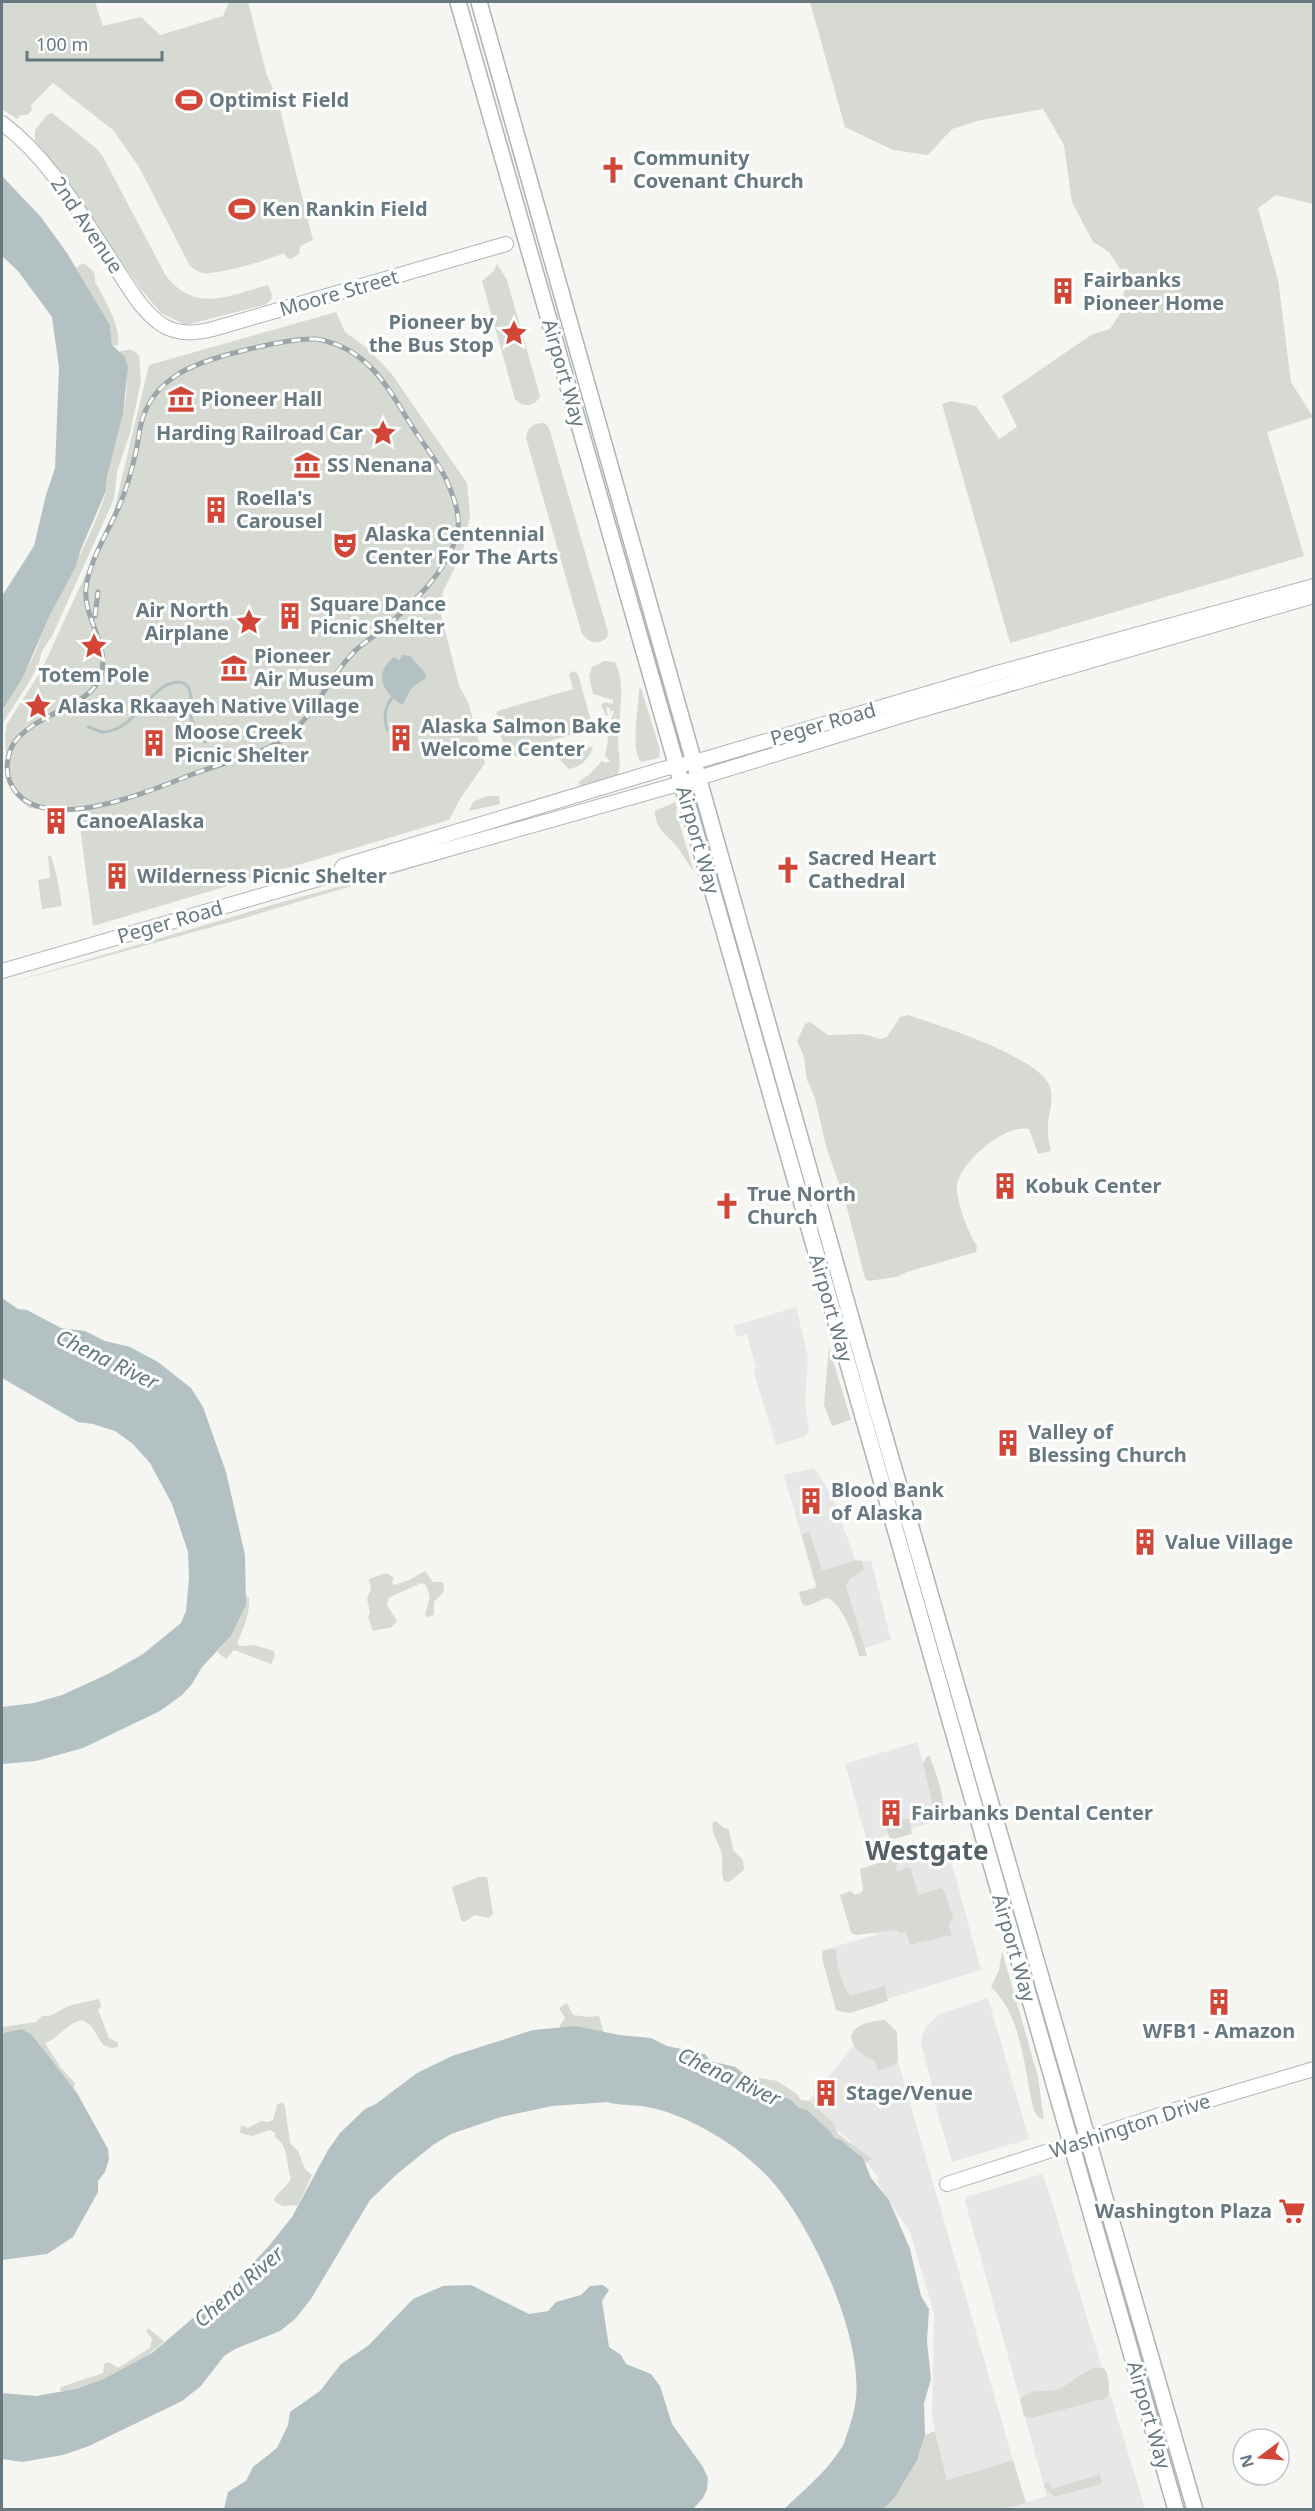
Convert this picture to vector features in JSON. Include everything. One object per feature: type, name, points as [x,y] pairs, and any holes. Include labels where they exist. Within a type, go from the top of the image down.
[{"type":"main road","name":"Airport Way","points":[[458,2],[1176,2510]]},
{"type":"main road","name":"Airport Way","points":[[479,2],[884,1433],[1195,2510]]},
{"type":"main road","name":"2nd Avenue","points":[[2,123],[29,145],[48,166],[136,298],[155,319],[171,329]]},
{"type":"main road","name":"Moore Street","points":[[171,329],[187,333],[213,329],[506,244]]},
{"type":"main road","name":"Peger Road","points":[[2,971],[339,873],[343,866],[677,766],[997,673],[1314,586]]},
{"type":"main road","name":"Peger Road","points":[[339,873],[346,878],[682,783],[929,707],[1314,596]]},
{"type":"main road","name":"Washington Drive","points":[[946,2184],[1183,2108],[1314,2069]]},
{"type":"shaded area","points":[[2,2],[95,2],[103,26],[141,17],[160,35],[223,16],[229,2],[248,2],[267,76],[276,94],[313,240],[300,246],[299,254],[291,259],[287,258],[284,253],[244,266],[210,273],[201,273],[190,266],[139,167],[113,130],[53,83],[31,105],[32,110],[27,115],[21,115],[17,119],[2,109]]},
{"type":"shaded area","points":[[810,2],[1313,2],[1313,204],[1276,195],[1258,208],[1278,280],[1291,382],[1313,417],[1267,432],[1304,556],[1010,643],[942,404],[951,401],[976,406],[999,439],[1017,427],[1002,396],[1093,334],[1110,329],[1121,312],[1126,278],[1109,252],[1093,242],[1072,202],[1064,145],[1043,109],[977,121],[952,129],[928,155],[893,150],[845,127]]},
{"type":"shaded area","points":[[52,113],[102,155],[166,276],[177,288],[189,295],[214,298],[227,297],[268,285],[272,295],[271,300],[264,305],[186,325],[161,313],[139,287],[52,161],[35,141],[35,130],[47,115]]},
{"type":"shaded area","points":[[83,263],[94,273],[95,282],[112,314],[118,332],[117,346],[112,345],[110,325],[76,268]]},
{"type":"shaded area","points":[[497,264],[507,280],[540,396],[538,400],[528,405],[521,404],[515,399],[482,281],[494,271]]},
{"type":"shaded area","points":[[336,312],[345,332],[368,349],[391,373],[467,483],[470,516],[462,554],[443,591],[441,614],[459,686],[468,702],[485,763],[460,799],[449,820],[93,926],[80,827],[81,811],[50,811],[30,808],[22,802],[7,781],[5,734],[7,724],[41,671],[113,515],[149,365]]},
{"type":"shaded area","points":[[130,349],[139,355],[141,381],[130,433],[117,472],[114,499],[52,636],[42,651],[38,666],[2,724],[9,697],[34,655],[49,617],[87,541],[106,493],[108,470],[127,392],[127,375],[124,362],[118,352]]},
{"type":"shaded area","points":[[544,423],[550,431],[608,632],[607,638],[600,642],[591,641],[582,634],[526,438],[531,426]]},
{"type":"shaded area","points":[[604,661],[615,662],[621,681],[619,768],[616,776],[581,786],[578,782],[590,774],[602,761],[606,763],[610,761],[605,756],[608,740],[606,727],[601,721],[611,720],[614,711],[611,711],[610,715],[610,708],[606,707],[608,715],[606,716],[601,705],[605,702],[613,704],[613,700],[593,694],[589,676],[592,667]]},
{"type":"shaded area","points":[[574,671],[578,674],[591,721],[590,728],[545,743],[530,753],[510,756],[500,734],[497,711],[573,689],[569,674]]},
{"type":"shaded area","points":[[641,688],[660,750],[659,758],[641,762],[636,747],[636,738],[639,689]]},
{"type":"shaded area","points":[[593,746],[584,761],[573,768],[569,769],[557,757]]},
{"type":"shaded area","points":[[486,796],[499,796],[500,804],[469,811],[473,802]]},
{"type":"shaded area","points":[[675,802],[694,872],[657,823],[655,811]]},
{"type":"shaded area","points":[[480,848],[234,921],[2,985],[275,904]]},
{"type":"shaded area","points":[[48,856],[51,856],[57,877],[62,906],[42,909],[38,880],[50,878]]},
{"type":"shaded area","points":[[734,942],[746,967],[832,1267],[829,1268],[821,1250]]},
{"type":"shaded area","points":[[908,1015],[1009,1054],[1028,1064],[1042,1076],[1051,1092],[1048,1138],[1051,1151],[1038,1154],[1029,1129],[1008,1132],[997,1138],[966,1166],[957,1185],[960,1208],[977,1246],[976,1252],[896,1277],[868,1281],[865,1278],[846,1204],[826,1146],[815,1098],[807,1080],[804,1057],[797,1041],[805,1024],[810,1022],[828,1035],[863,1034],[881,1039],[887,1037],[900,1017]]},
{"type":"shaded area","points":[[796,1307],[808,1357],[805,1403],[809,1431],[804,1437],[776,1445],[755,1376],[756,1368],[747,1334],[737,1337],[734,1326]]},
{"type":"shaded area","points":[[829,1347],[851,1420],[832,1426],[824,1405]]},
{"type":"shaded area","points":[[814,1468],[831,1494],[857,1564],[871,1560],[891,1640],[861,1649],[838,1574],[814,1581],[784,1475]]},
{"type":"shaded area","points":[[809,1531],[822,1570],[858,1560],[862,1561],[864,1570],[850,1579],[846,1586],[867,1656],[859,1656],[847,1622],[832,1600],[826,1598],[807,1606],[802,1604],[799,1592],[815,1588],[816,1585],[802,1535]]},
{"type":"shaded area","points":[[425,1571],[433,1582],[443,1582],[444,1586],[441,1595],[434,1602],[434,1615],[427,1617],[425,1614],[430,1597],[426,1585],[421,1583],[388,1598],[387,1605],[397,1621],[392,1627],[373,1631],[368,1617],[370,1612],[367,1599],[371,1589],[369,1579],[386,1573],[394,1578],[392,1583],[394,1585]]},
{"type":"shaded area","points":[[921,1590],[930,1611],[995,1836],[992,1837],[979,1802],[918,1591]]},
{"type":"shaded area","points":[[244,1594],[249,1598],[248,1611],[237,1644],[240,1646],[254,1645],[274,1651],[275,1656],[271,1664],[234,1650],[226,1659],[217,1652],[231,1636],[246,1605]]},
{"type":"shaded area","points":[[917,1742],[940,1820],[867,1841],[845,1764]]},
{"type":"shaded area","points":[[927,1756],[930,1756],[943,1802],[943,1811],[934,1824],[934,1810],[923,1763]]},
{"type":"shaded area","points":[[909,1819],[912,1834],[890,1840],[885,1824]]},
{"type":"shaded area","points":[[716,1821],[729,1829],[733,1850],[743,1860],[744,1870],[729,1882],[724,1881],[723,1878],[722,1855],[713,1829],[713,1822]]},
{"type":"shaded area","points":[[948,1850],[981,1970],[841,2013],[822,1950],[876,1935],[860,1873]]},
{"type":"shaded area","points":[[900,1856],[902,1861],[896,1865],[896,1870],[900,1871],[907,1867],[913,1870],[911,1870],[918,1895],[941,1888],[944,1890],[953,1917],[949,1926],[952,1935],[910,1945],[906,1932],[900,1933],[895,1930],[857,1935],[851,1933],[840,1895],[851,1891],[855,1895],[861,1893],[863,1889],[860,1869]]},
{"type":"shaded area","points":[[479,1877],[487,1877],[493,1914],[489,1918],[475,1915],[464,1922],[461,1920],[452,1887]]},
{"type":"shaded area","points":[[838,1950],[836,1953],[840,1975],[850,1996],[885,1986],[888,2001],[850,2013],[836,2010],[822,1958],[823,1951]]},
{"type":"shaded area","points":[[1002,1951],[1038,2077],[1044,2120],[1034,2111],[1021,2045],[1010,2013],[1002,1999],[991,1987],[999,1970]]},
{"type":"shaded area","points":[[988,1998],[1029,2139],[952,2162],[932,2094],[934,2093],[921,2044],[922,2038],[925,2028],[939,2014]]},
{"type":"shaded area","points":[[99,1999],[101,2006],[98,2010],[109,2038],[118,2043],[118,2047],[107,2047],[103,2044],[90,2025],[82,2020],[72,2024],[45,2043],[61,2068],[75,2083],[73,2089],[32,2035],[22,2029],[2,2033],[2,2027],[36,2022],[42,2016],[50,2016],[68,2006]]},
{"type":"shaded area","points":[[567,2003],[573,2015],[599,2016],[604,2033],[576,2026],[561,2029],[560,2025],[565,2018],[559,2008]]},
{"type":"shaded area","points":[[885,2020],[897,2032],[898,2061],[878,2071],[875,2061],[859,2052],[851,2036],[861,2025]]},
{"type":"shaded area","points":[[886,2020],[1013,2460],[947,2480],[932,2416],[934,2314],[910,2232],[876,2181],[879,2178],[849,2140],[806,2104],[870,2026]]},
{"type":"shaded area","points":[[751,2078],[777,2081],[797,2094],[801,2100],[809,2101],[833,2123],[838,2134],[872,2159],[865,2163],[851,2148],[834,2139],[830,2131],[807,2110],[798,2108],[774,2091],[767,2090]]},
{"type":"shaded area","points":[[282,2102],[285,2106],[290,2143],[298,2151],[305,2169],[312,2175],[298,2205],[283,2206],[274,2199],[291,2178],[285,2150],[275,2137],[275,2133],[270,2130],[252,2136],[240,2133],[241,2125],[248,2128],[261,2121],[273,2120],[277,2105]]},
{"type":"shaded area","points":[[1042,2174],[1145,2509],[1002,2509],[1047,2496],[965,2201],[968,2196]]},
{"type":"shaded area","points":[[148,2328],[164,2341],[144,2358],[86,2387],[60,2391],[61,2387],[103,2373],[104,2364],[109,2362],[118,2368],[150,2348],[152,2339],[146,2331]]},
{"type":"shaded area","points":[[1092,2368],[1104,2368],[1106,2371],[1109,2383],[1107,2398],[1031,2418],[1024,2416],[1020,2400],[1024,2396],[1033,2392],[1058,2390]]},
{"type":"shaded area","points":[[935,2431],[947,2480],[1013,2460],[1026,2503],[1002,2509],[884,2510],[908,2474],[925,2435]]},
{"type":"shaded area","points":[[1098,2470],[1101,2484],[1054,2497],[1044,2487],[1045,2483],[1049,2482],[1052,2489],[1098,2475]]},
{"type":"water","points":[[2,176],[41,217],[67,253],[110,325],[112,345],[125,357],[128,367],[123,414],[107,476],[106,491],[76,566],[50,615],[23,677],[2,711],[2,596],[34,546],[55,468],[59,368],[52,317],[18,271],[2,256]]},
{"type":"water","points":[[403,655],[410,656],[426,674],[425,679],[412,688],[402,705],[385,689],[382,676],[387,663],[394,657],[399,660]]},
{"type":"water","name":"Chena River","points":[[2,1298],[18,1309],[27,1310],[61,1328],[85,1331],[105,1341],[130,1347],[158,1362],[191,1388],[203,1407],[226,1472],[245,1555],[246,1605],[231,1636],[202,1667],[182,1695],[160,1711],[83,1748],[36,1761],[2,1764],[2,1707],[34,1703],[62,1695],[108,1674],[143,1654],[181,1623],[186,1611],[189,1578],[188,1552],[172,1504],[150,1463],[133,1444],[115,1431],[78,1422],[2,1378]]},
{"type":"water","name":"Chena River","points":[[576,2026],[619,2035],[651,2038],[667,2046],[705,2054],[710,2061],[735,2067],[766,2090],[774,2091],[792,2101],[799,2108],[807,2110],[830,2131],[834,2138],[841,2140],[863,2158],[871,2178],[889,2200],[910,2249],[921,2296],[929,2309],[927,2341],[931,2379],[924,2403],[925,2435],[917,2460],[895,2497],[884,2509],[784,2509],[835,2458],[844,2442],[856,2398],[856,2373],[852,2345],[844,2316],[820,2258],[791,2206],[776,2186],[746,2156],[707,2130],[688,2120],[657,2109],[608,2102],[552,2106],[501,2117],[451,2134],[433,2145],[397,2174],[370,2200],[311,2299],[295,2319],[280,2331],[235,2349],[224,2356],[201,2386],[182,2401],[89,2446],[63,2455],[22,2462],[2,2459],[2,2393],[36,2396],[76,2389],[102,2380],[152,2353],[234,2283],[268,2247],[292,2217],[328,2150],[340,2133],[365,2109],[376,2104],[417,2073],[452,2056],[533,2030]]},
{"type":"water","points":[[22,2029],[32,2035],[77,2093],[108,2149],[109,2159],[105,2172],[98,2181],[98,2192],[73,2237],[47,2254],[2,2260],[2,2033]]},
{"type":"water","points":[[471,2285],[529,2314],[548,2311],[556,2302],[581,2295],[590,2286],[603,2285],[609,2290],[602,2301],[609,2347],[621,2355],[626,2364],[651,2374],[660,2386],[672,2424],[703,2467],[708,2478],[703,2498],[693,2509],[224,2509],[228,2492],[246,2481],[253,2467],[277,2448],[288,2425],[290,2412],[320,2391],[341,2364],[369,2345],[413,2299],[443,2286]]},
{"type":"waterway","points":[[88,727],[102,732],[114,730],[124,724],[160,690],[169,684],[179,682],[188,686],[191,696],[191,718],[205,742]]},
{"type":"waterway","points":[[387,730],[385,713],[392,698]]},
{"type":"railway","points":[[316,339],[348,350],[379,376],[446,478],[457,510],[457,534],[437,575],[405,610],[353,653],[303,721],[277,743],[151,790],[96,806],[69,810],[44,808],[24,799],[10,782],[7,767],[8,757],[14,743],[24,732],[86,695],[101,675],[102,653],[86,599],[88,577],[125,492],[136,452],[141,422],[151,401],[158,391],[172,379],[205,362],[265,345],[316,339]]},
{"type":"railway","points":[[95,616],[98,592]]},
{"type":"place","name":"Optimist Field","points":[[189,100]]},
{"type":"place","name":"Community Covenant Church","points":[[613,170]]},
{"type":"place","name":"Ken Rankin Field","points":[[242,209]]},
{"type":"place","name":"Fairbanks Pioneer Home","points":[[1063,291]]},
{"type":"place","name":"Pioneer by the Bus Stop","points":[[514,333]]},
{"type":"place","name":"Pioneer Hall","points":[[181,399]]},
{"type":"place","name":"Harding Railroad Car","points":[[383,433]]},
{"type":"place","name":"SS Nenana","points":[[307,465]]},
{"type":"place","name":"Roella's Carousel","points":[[216,510]]},
{"type":"place","name":"Alaska Centennial Center For The Arts","points":[[345,545]]},
{"type":"place","name":"Square Dance Picnic Shelter","points":[[290,616]]},
{"type":"place","name":"Air North Airplane","points":[[249,622]]},
{"type":"place","name":"Totem Pole","points":[[94,646]]},
{"type":"place","name":"Pioneer Air Museum","points":[[234,668]]},
{"type":"place","name":"Alaska Rkaayeh Native Village","points":[[38,706]]},
{"type":"place","name":"Alaska Salmon Bake Welcome Center","points":[[401,738]]},
{"type":"place","name":"Moose Creek Picnic Shelter","points":[[154,743]]},
{"type":"place","name":"CanoeAlaska","points":[[56,821]]},
{"type":"place","name":"Sacred Heart Cathedral","points":[[788,870]]},
{"type":"place","name":"Wilderness Picnic Shelter","points":[[117,876]]},
{"type":"place","name":"Kobuk Center","points":[[1005,1186]]},
{"type":"place","name":"True North Church","points":[[727,1206]]},
{"type":"place","name":"Valley of Blessing Church","points":[[1008,1443]]},
{"type":"place","name":"Blood Bank of Alaska","points":[[811,1501]]},
{"type":"place","name":"Value Village","points":[[1145,1542]]},
{"type":"place","name":"Fairbanks Dental Center","points":[[891,1813]]},
{"type":"place","name":"WFB1 - Amazon","points":[[1219,2002]]},
{"type":"place","name":"Stage/Venue","points":[[826,2093]]},
{"type":"place","name":"Washington Plaza","points":[[1292,2211]]},
{"type":"district","name":"Westgate","points":[[927,1851]]}]
